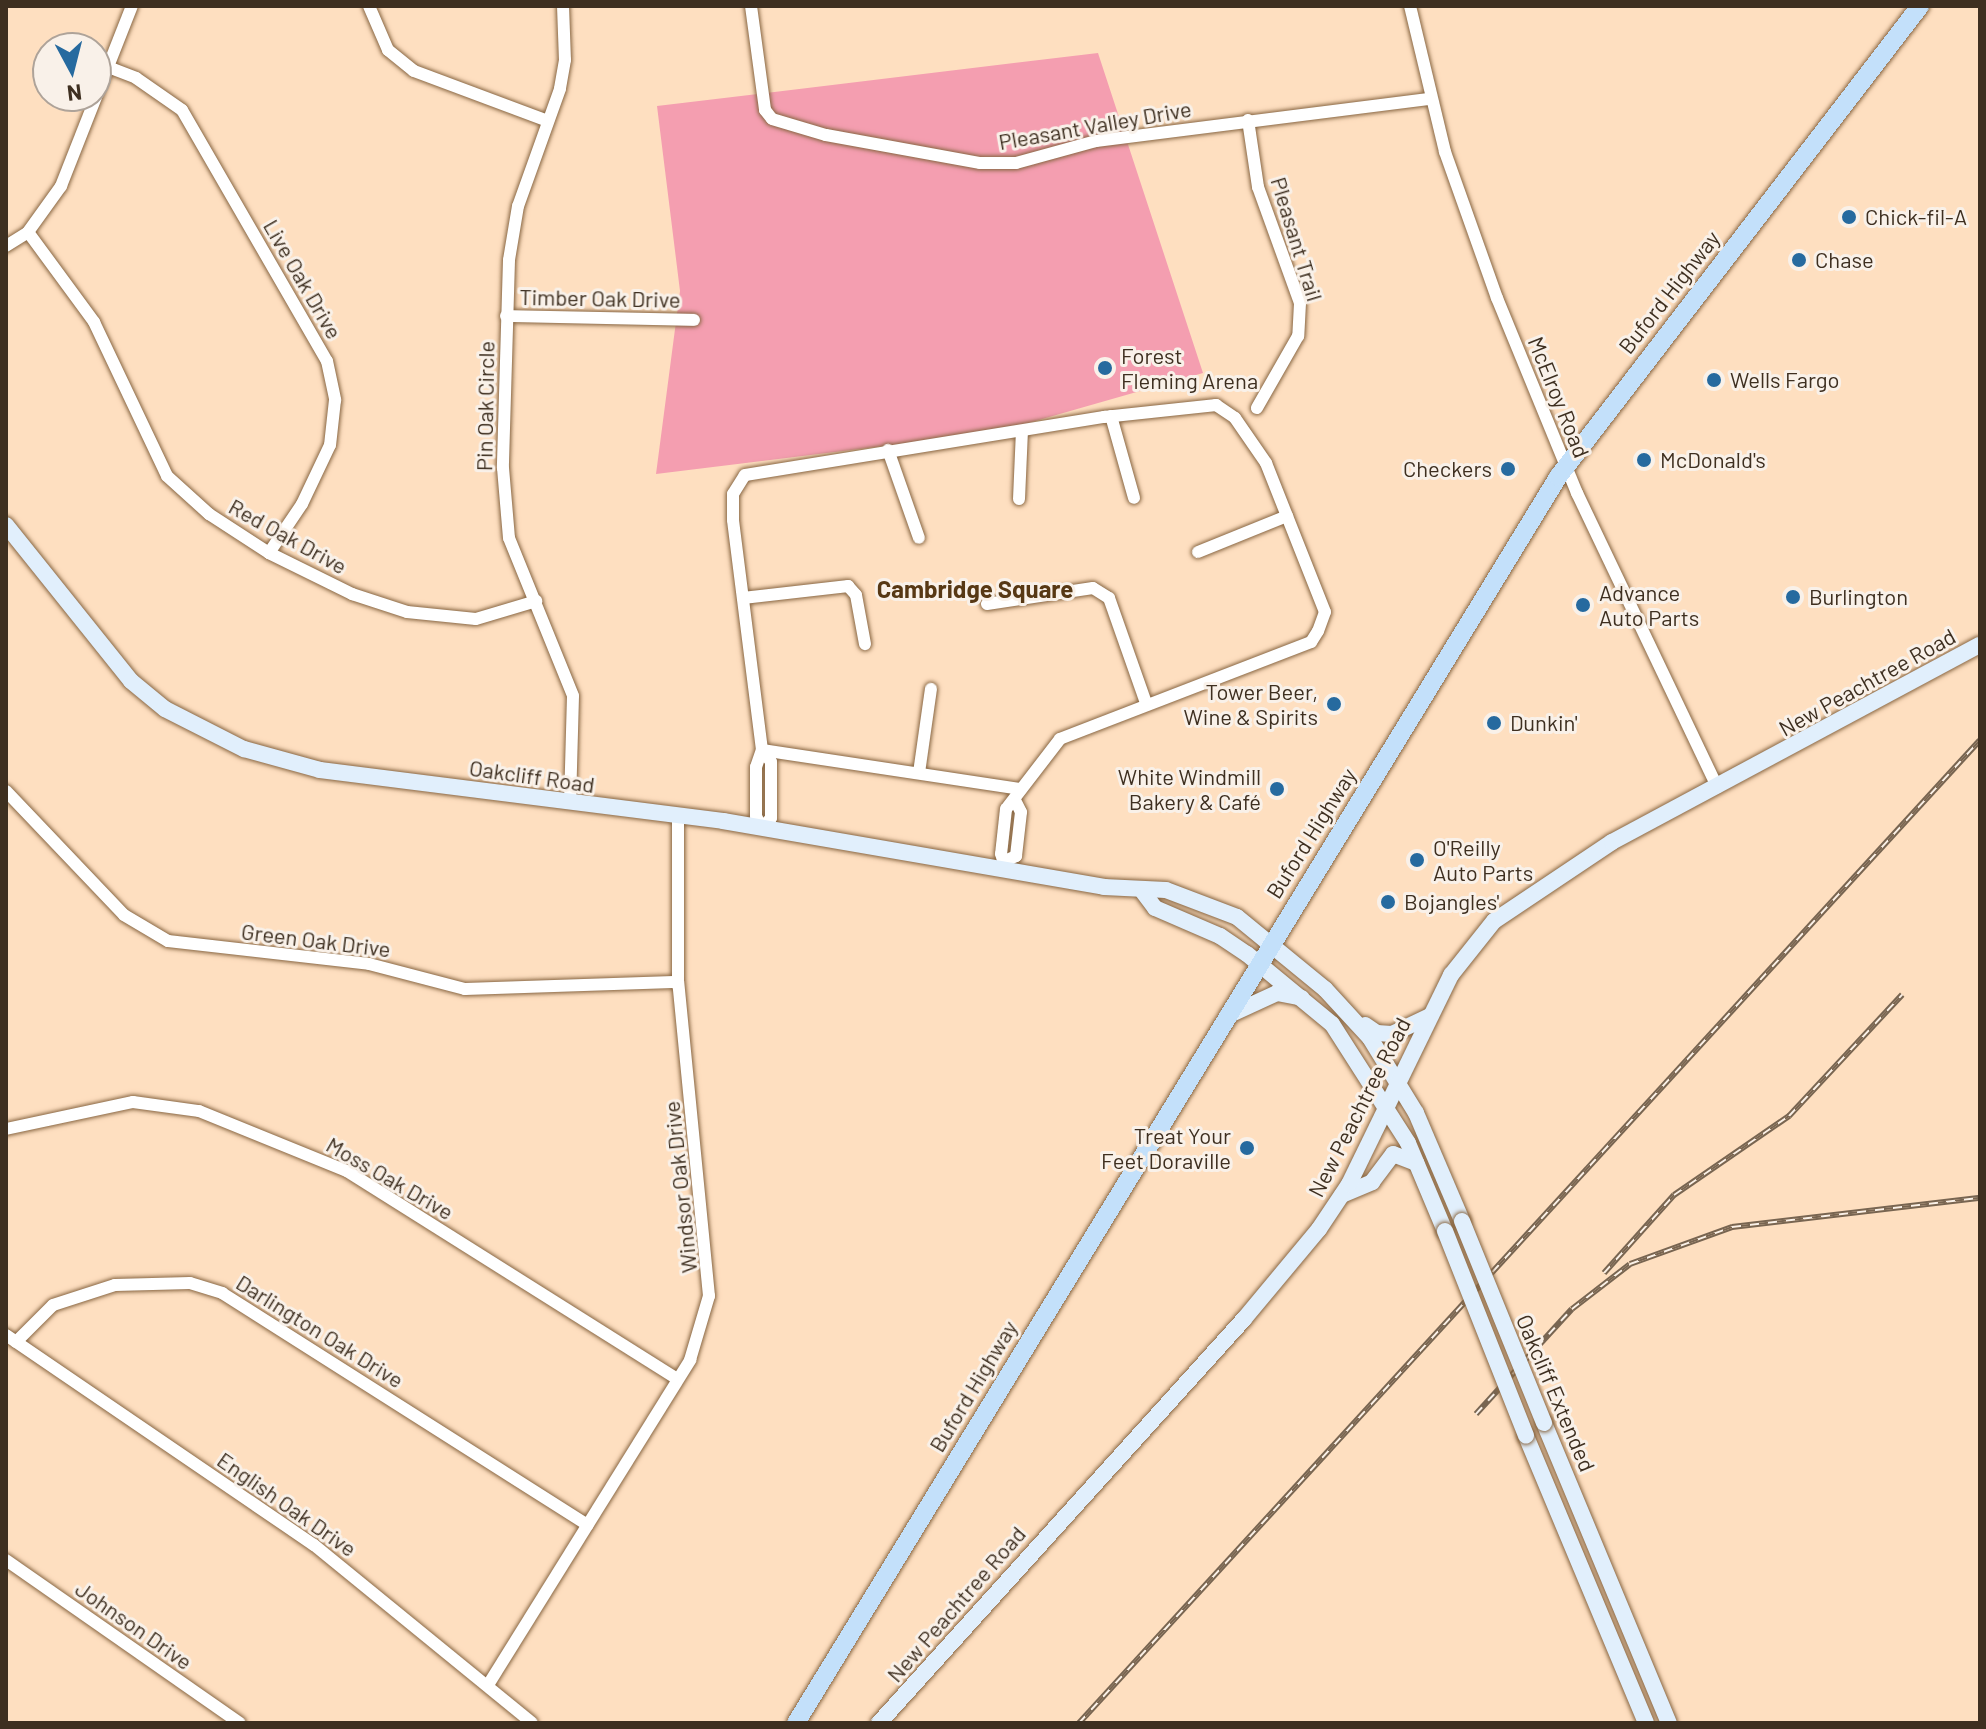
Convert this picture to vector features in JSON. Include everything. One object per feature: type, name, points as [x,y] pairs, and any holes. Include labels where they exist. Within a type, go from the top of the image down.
[{"type":"main road","name":"Buford Highway","points":[[796,1723],[1258,963],[1566,467],[1920,6]]},
{"type":"main road","name":"Oakcliff Road","points":[[6,525],[131,681],[165,709],[244,749],[320,770],[762,828],[1007,864],[1143,892],[1166,890],[1214,906],[1270,944],[1350,1014],[1398,1082]]},
{"type":"main road","name":"New Peachtree Road","points":[[879,1723],[1244,1319],[1341,1196],[1451,975],[1494,921],[1565,869],[1980,645]]},
{"type":"main road","name":"Oakcliff Road","points":[[1143,892],[1155,908],[1220,936],[1307,999],[1332,1024],[1386,1105]]},
{"type":"main road","points":[[1225,1017],[1277,993],[1307,999]]},
{"type":"main road","points":[[1350,1014],[1377,1033],[1392,1034],[1411,1029],[1431,1015]]},
{"type":"main road","name":"Oakcliff Extended","points":[[1398,1082],[1462,1221],[1669,1723]]},
{"type":"main road","name":"Oakcliff Extended","points":[[1386,1105],[1416,1163],[1445,1231],[1526,1436],[1646,1723]]},
{"type":"main road","points":[[1341,1196],[1372,1182],[1393,1154],[1416,1163]]},
{"type":"street","points":[[112,57],[132,6]]},
{"type":"street","points":[[369,6],[388,50],[414,71],[548,121]]},
{"type":"street","name":"Pin Oak Circle","points":[[563,6],[565,60],[548,121],[518,206],[506,316],[505,500],[509,538],[573,696],[570,803]]},
{"type":"street","name":"Pleasant Valley Drive","points":[[751,6],[765,110],[772,119],[826,135],[1000,164],[1089,142],[1430,99]]},
{"type":"street","name":"McElroy Road","points":[[1410,6],[1430,99],[1473,235],[1566,467],[1717,787]]},
{"type":"street","name":"Live Oak Drive","points":[[112,69],[136,78],[182,110],[330,369],[335,400],[330,445],[302,504],[269,553]]},
{"type":"street","points":[[6,246],[28,232],[61,186],[90,112]]},
{"type":"street","name":"Pleasant Trail","points":[[1248,120],[1258,187],[1300,303],[1298,336],[1257,408]]},
{"type":"street","name":"Red Oak Drive","points":[[28,232],[94,322],[167,476],[209,514],[269,553],[352,594],[407,612],[476,619],[536,601]]},
{"type":"street","name":"Timber Oak Drive","points":[[506,316],[694,320]]},
{"type":"street","points":[[762,828],[771,818],[771,762],[762,750],[733,507],[733,494],[745,475],[1111,416],[1216,405],[1235,418],[1266,463],[1325,612],[1311,642],[1146,703],[1060,739],[1019,796],[1021,812],[1016,856],[1007,864]]},
{"type":"street","points":[[1111,416],[1134,498]]},
{"type":"street","points":[[1019,499],[1022,431]]},
{"type":"street","points":[[888,450],[919,538]]},
{"type":"street","points":[[1198,552],[1287,516]]},
{"type":"street","points":[[743,598],[848,586],[856,595],[865,644]]},
{"type":"street","points":[[987,604],[1093,588],[1109,598],[1146,703]]},
{"type":"street","points":[[919,773],[931,689]]},
{"type":"street","points":[[762,750],[919,773],[1019,796]]},
{"type":"street","name":"Green Oak Drive","points":[[6,791],[124,915],[168,941],[358,962],[465,989],[678,982]]},
{"type":"street","name":"Windsor Oak Drive","points":[[488,1685],[677,1379],[700,1333],[710,1271],[678,982],[678,818]]},
{"type":"street","name":"Moss Oak Drive","points":[[6,1129],[133,1102],[199,1111],[347,1171],[677,1379]]},
{"type":"street","name":"Darlington Oak Drive","points":[[11,1338],[53,1305],[115,1285],[190,1283],[222,1293],[588,1525]]},
{"type":"street","name":"English Oak Drive","points":[[11,1338],[314,1545],[532,1723]]},
{"type":"street","name":"Johnson Drive","points":[[6,1560],[240,1723]]},
{"type":"shaded area","points":[[1098,53],[1203,373],[997,432],[656,474],[680,291],[657,106]]},
{"type":"railway","points":[[1079,1723],[1980,740]]},
{"type":"railway","points":[[1604,1273],[1674,1195],[1789,1116],[1902,995]]},
{"type":"railway","points":[[1476,1414],[1572,1309],[1630,1264],[1732,1227],[1980,1198]]},
{"type":"place","name":"Chick-fil-A","points":[[1849,217]]},
{"type":"place","name":"Chase","points":[[1799,260]]},
{"type":"place","name":"Forest Fleming Arena","points":[[1105,368]]},
{"type":"place","name":"Wells Fargo","points":[[1714,380]]},
{"type":"place","name":"McDonald's","points":[[1644,460]]},
{"type":"place","name":"Checkers","points":[[1508,469]]},
{"type":"place","name":"Burlington","points":[[1793,597]]},
{"type":"place","name":"Advance Auto Parts","points":[[1583,605]]},
{"type":"place","name":"Tower Beer, Wine & Spirits","points":[[1334,704]]},
{"type":"place","name":"Dunkin'","points":[[1494,723]]},
{"type":"place","name":"White Windmill Bakery & Café","points":[[1277,789]]},
{"type":"place","name":"O'Reilly Auto Parts","points":[[1417,860]]},
{"type":"place","name":"Bojangles'","points":[[1388,902]]},
{"type":"place","name":"Treat Your Feet Doraville","points":[[1247,1148]]},
{"type":"district","name":"Cambridge Square","points":[[975,589]]}]
